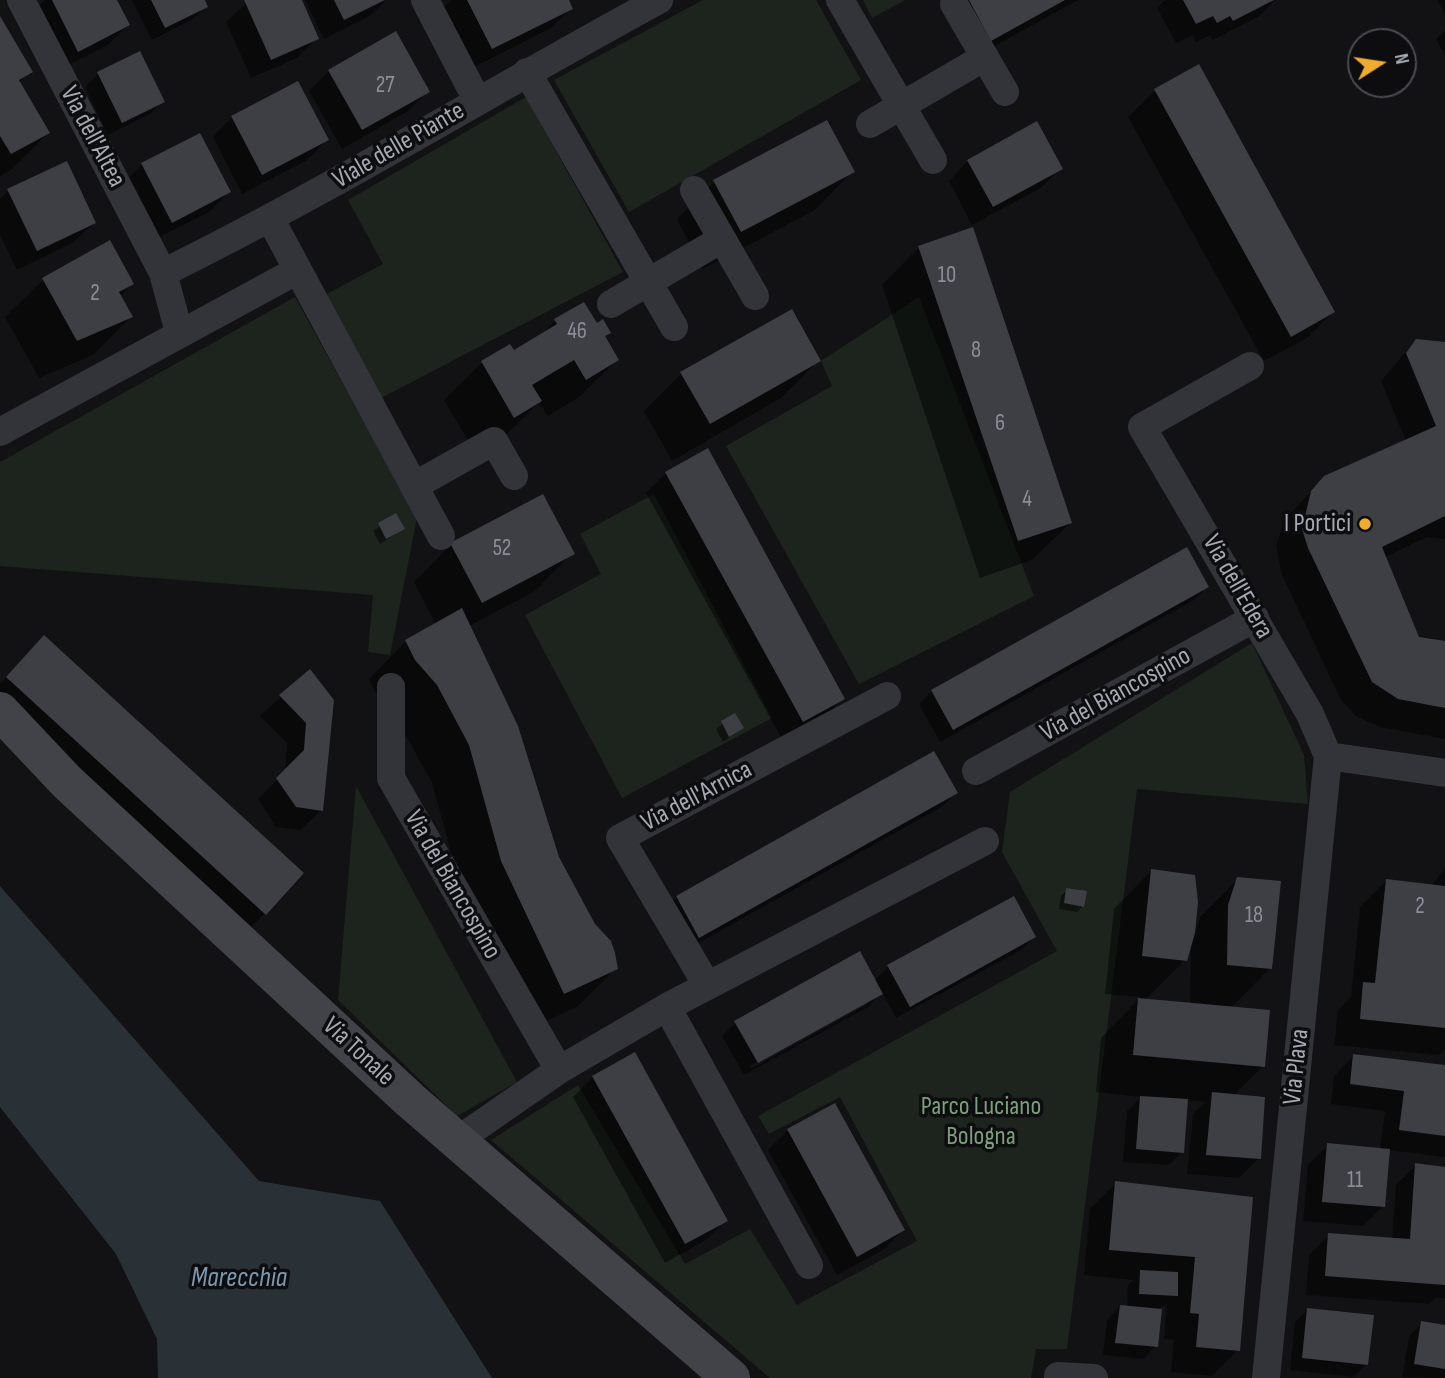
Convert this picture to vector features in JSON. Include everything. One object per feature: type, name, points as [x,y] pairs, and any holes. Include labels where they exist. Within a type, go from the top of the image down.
[{"type":"street","name":"Via dell'Altea","points":[[21,0],[163,273]]},
{"type":"street","points":[[425,0],[477,100]]},
{"type":"street","name":"Viale delle Piante","points":[[163,273],[271,220],[477,100],[659,0]]},
{"type":"street","points":[[840,0],[933,160]]},
{"type":"street","points":[[954,4],[1005,92]]},
{"type":"street","points":[[870,124],[985,57]]},
{"type":"street","points":[[527,72],[674,327]]},
{"type":"street","points":[[694,190],[755,296]]},
{"type":"street","points":[[271,220],[440,536]]},
{"type":"street","points":[[611,304],[722,239]]},
{"type":"street","points":[[0,432],[179,332],[299,270]]},
{"type":"street","points":[[163,273],[179,332]]},
{"type":"street","name":"Via dell'Edera","points":[[1250,366],[1142,427],[1310,714],[1328,756]]},
{"type":"street","points":[[414,485],[494,441],[514,476]]},
{"type":"street","name":"Via del Biancospino","points":[[976,771],[1255,618]]},
{"type":"street","name":"Via del Biancospino","points":[[391,687],[391,778],[559,1070]]},
{"type":"street","name":"Via dell'Arnica","points":[[707,985],[620,838],[887,696]]},
{"type":"street","name":"Via Tonale","points":[[0,711],[67,782],[410,1100],[731,1378]]},
{"type":"street","points":[[1328,756],[1445,773]]},
{"type":"street","name":"Via Plava","points":[[1266,1378],[1328,756]]},
{"type":"street","points":[[458,1140],[559,1070],[667,1007],[985,841]]},
{"type":"street","points":[[667,1007],[809,1265]]},
{"type":"street","points":[[1058,1376],[1094,1378]]},
{"type":"green space","points":[[703,0],[816,0],[861,80],[629,212],[554,80]]},
{"type":"green space","points":[[863,0],[905,0],[872,18]]},
{"type":"green space","points":[[526,97],[623,272],[381,398],[325,295],[383,264],[348,200]]},
{"type":"green space","points":[[295,297],[417,518],[390,655],[368,652],[373,595],[0,566],[0,462]]},
{"type":"green space","points":[[919,297],[1034,596],[859,684],[726,446],[832,386],[821,361]]},
{"type":"green space","points":[[654,494],[772,718],[622,798],[525,615],[601,574],[580,534]]},
{"type":"green space","name":"Parco Luciano Bologna","points":[[1252,643],[1304,755],[1308,804],[1137,789],[1067,1349],[1036,1349],[1031,1378],[770,1378],[491,1140],[578,1085],[685,1264],[750,1229],[797,1305],[917,1241],[840,1097],[769,1134],[758,1116],[1057,951],[1002,852],[1010,792]]},
{"type":"green space","points":[[356,786],[517,1082],[457,1116],[338,1000]]},
{"type":"water","name":"Marecchia","points":[[0,886],[259,1181],[380,1201],[492,1378],[158,1378],[157,1339],[116,1254],[0,1107]]},
{"type":"building","points":[[52,0],[117,0],[130,25],[78,52]]},
{"type":"building","points":[[151,0],[205,0],[208,7],[165,28]]},
{"type":"building","points":[[244,0],[302,0],[319,39],[271,60]]},
{"type":"building","points":[[334,0],[385,0],[344,20]]},
{"type":"building","points":[[467,0],[569,0],[573,9],[492,49]]},
{"type":"building","points":[[969,0],[1065,0],[991,41]]},
{"type":"building","points":[[1183,0],[1274,0],[1233,21],[1230,16],[1217,23],[1213,16],[1196,24]]},
{"type":"building","points":[[0,16],[33,72],[19,80],[50,133],[11,154],[0,136]]},
{"type":"building","points":[[396,31],[430,92],[362,130],[328,70]]},
{"type":"building","points":[[140,51],[165,102],[122,123],[97,72]]},
{"type":"building","points":[[1199,64],[1335,312],[1291,337],[1154,89]]},
{"type":"building","points":[[298,81],[329,140],[262,175],[231,116]]},
{"type":"building","points":[[827,120],[855,172],[741,232],[713,180]]},
{"type":"building","points":[[1037,121],[1063,169],[993,207],[967,160]]},
{"type":"building","points":[[200,133],[231,192],[172,223],[141,163]]},
{"type":"building","points":[[67,161],[96,223],[37,251],[7,189]]},
{"type":"building","points":[[973,227],[1072,523],[1018,541],[918,246]]},
{"type":"building","points":[[110,240],[134,284],[119,292],[133,317],[77,341],[42,278]]},
{"type":"building","points":[[584,302],[597,323],[603,319],[611,333],[605,336],[619,360],[586,380],[574,360],[532,385],[542,401],[514,418],[481,361],[510,344],[514,350],[557,324],[554,319]]},
{"type":"building","points":[[792,309],[821,361],[710,424],[680,372]]},
{"type":"building","name":"I Portici","points":[[1416,339],[1445,342],[1445,516],[1382,547],[1419,637],[1445,641],[1445,708],[1398,699],[1372,682],[1308,548],[1302,529],[1311,491],[1324,476],[1436,426],[1406,353]]},
{"type":"building","points":[[708,448],[845,699],[803,722],[665,472]]},
{"type":"building","points":[[543,494],[575,554],[482,603],[450,543]]},
{"type":"building","points":[[396,513],[405,529],[386,539],[378,523]]},
{"type":"building","points":[[1187,547],[1209,587],[953,730],[931,690]]},
{"type":"building","points":[[462,608],[518,726],[559,857],[595,924],[611,941],[615,953],[618,969],[564,994],[501,861],[469,745],[437,685],[415,660],[405,640]]},
{"type":"building","points":[[44,635],[304,873],[266,915],[6,677]]},
{"type":"building","points":[[310,669],[334,700],[323,811],[296,807],[276,778],[304,750],[306,723],[279,695]]},
{"type":"building","points":[[735,713],[744,728],[729,737],[721,721]]},
{"type":"building","points":[[934,751],[958,793],[699,938],[676,896]]},
{"type":"building","points":[[1151,869],[1195,875],[1198,902],[1195,933],[1187,961],[1142,956]]},
{"type":"building","points":[[1237,877],[1281,881],[1272,969],[1227,965],[1228,905]]},
{"type":"building","points":[[1386,879],[1445,886],[1445,1028],[1360,1019],[1363,982],[1375,983]]},
{"type":"building","points":[[1066,888],[1087,891],[1084,907],[1064,903]]},
{"type":"building","points":[[1014,896],[1036,937],[910,1007],[887,965]]},
{"type":"building","points":[[860,951],[883,994],[758,1063],[734,1021]]},
{"type":"building","points":[[1138,998],[1270,1010],[1265,1067],[1133,1055]]},
{"type":"building","points":[[635,1052],[728,1221],[685,1244],[592,1076]]},
{"type":"building","points":[[1353,1054],[1445,1065],[1445,1136],[1399,1130],[1404,1091],[1350,1084]]},
{"type":"building","points":[[1212,1092],[1265,1097],[1261,1159],[1206,1155]]},
{"type":"building","points":[[1140,1096],[1188,1099],[1184,1153],[1136,1149]]},
{"type":"building","points":[[835,1103],[905,1230],[857,1257],[787,1129]]},
{"type":"building","points":[[1327,1143],[1390,1149],[1385,1207],[1322,1202]]},
{"type":"building","points":[[1415,1163],[1445,1167],[1445,1285],[1325,1276],[1328,1233],[1410,1239]]},
{"type":"building","points":[[1115,1181],[1253,1197],[1240,1351],[1196,1347],[1199,1314],[1190,1313],[1195,1257],[1109,1250]]},
{"type":"building","points":[[1140,1270],[1178,1272],[1178,1296],[1139,1294]]},
{"type":"building","points":[[1120,1305],[1162,1309],[1158,1347],[1115,1343]]},
{"type":"building","points":[[1307,1308],[1374,1315],[1368,1365],[1302,1358]]},
{"type":"building","points":[[1421,1321],[1445,1325],[1445,1369],[1414,1364]]},
{"type":"place","name":"I Portici","points":[[1365,524]]}]
